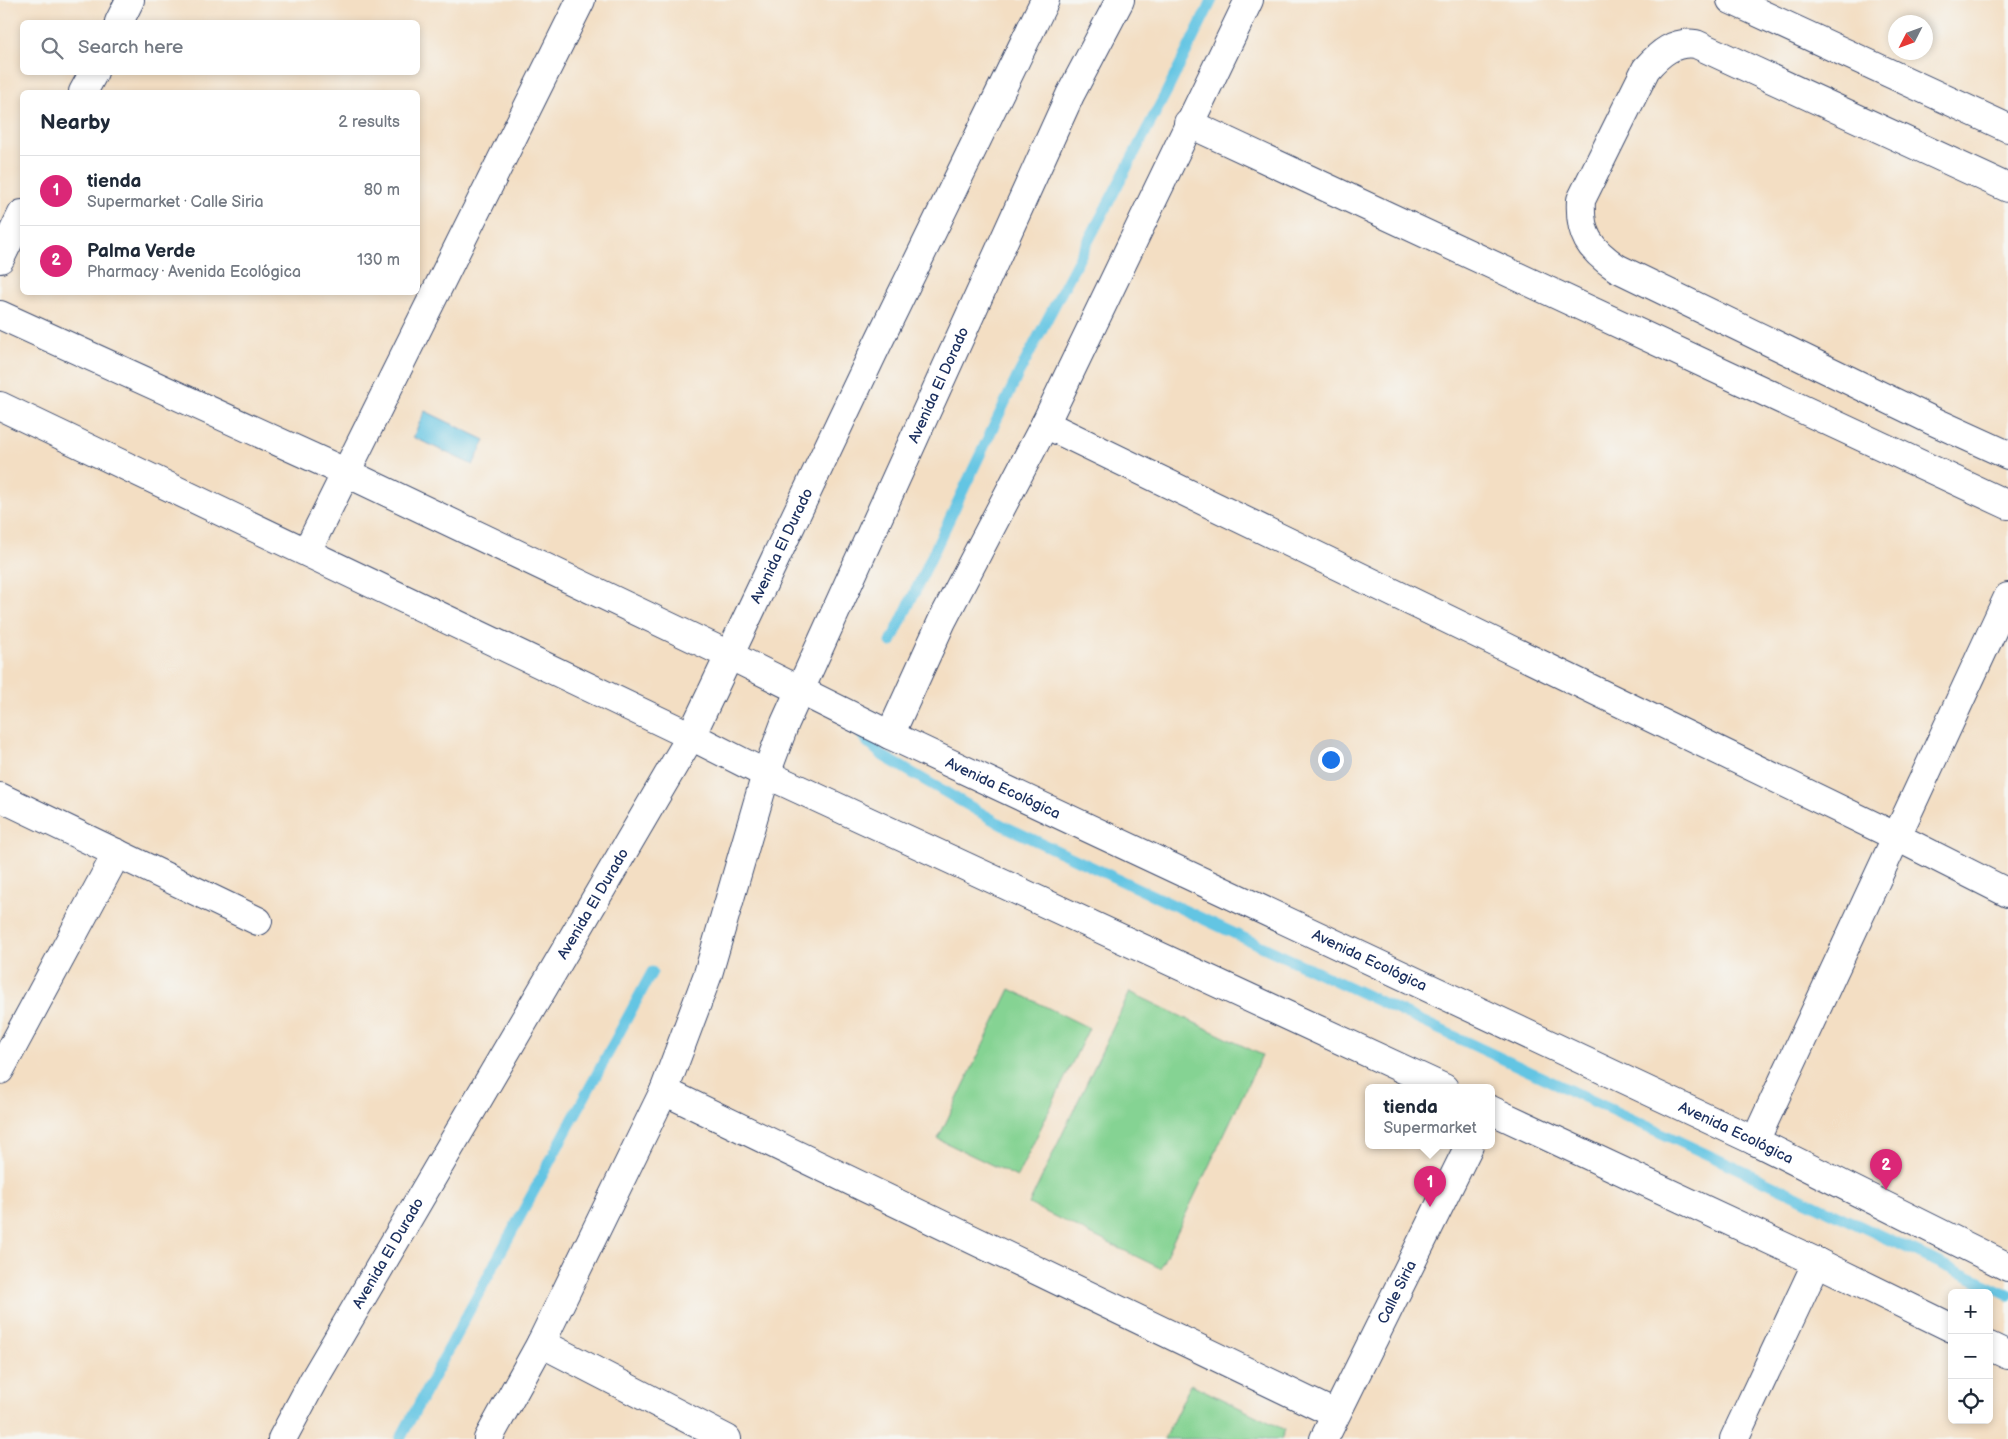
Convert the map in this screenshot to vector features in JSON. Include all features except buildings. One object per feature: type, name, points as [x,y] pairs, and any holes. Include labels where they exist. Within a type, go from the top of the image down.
[{"type":"street","points":[[120,20],[130,0]]},
{"type":"street","points":[[307,551],[581,0]]},
{"type":"street","name":"Avenida El Durado","points":[[282,1439],[314,1381],[691,736],[873,353],[1045,0]]},
{"type":"street","name":"Avenida El Dorado","points":[[766,774],[799,691],[1070,95],[1120,0]]},
{"type":"street","points":[[890,735],[942,621],[1045,424],[1188,123],[1249,0]]},
{"type":"street","points":[[1731,0],[2008,128]]},
{"type":"street","points":[[2008,188],[1696,44],[1686,43],[1658,54],[1646,69],[1581,200],[1580,216],[1582,229],[1599,256],[1617,268],[2008,455]]},
{"type":"street","points":[[85,90],[92,75]]},
{"type":"street","points":[[1188,123],[2008,505]]},
{"type":"street","points":[[0,259],[20,218]]},
{"type":"street","name":"Avenida Ecológica","points":[[0,315],[347,473],[730,656],[890,735],[1755,1141],[2008,1267]]},
{"type":"street","points":[[0,406],[307,551],[766,774],[1435,1084]]},
{"type":"street","points":[[1045,424],[1897,837],[2008,894]]},
{"type":"street","points":[[1755,1141],[2008,598]]},
{"type":"street","points":[[488,1439],[541,1343],[664,1091],[708,974],[766,774]]},
{"type":"street","points":[[0,797],[258,921]]},
{"type":"street","points":[[0,1070],[117,853]]},
{"type":"street","points":[[664,1091],[1335,1414]]},
{"type":"street","points":[[1495,1112],[1817,1262],[1948,1326]]},
{"type":"street","name":"Calle Siria","points":[[1324,1439],[1468,1149]]},
{"type":"street","points":[[1734,1439],[1817,1262]]},
{"type":"street","points":[[541,1343],[727,1439]]},
{"type":"street","points":[[1993,1348],[2008,1355]]},
{"type":"green space","points":[[1010,989],[1089,1028],[1017,1177],[938,1139]]},
{"type":"green space","points":[[1130,992],[1262,1055],[1160,1268],[1029,1204]]},
{"type":"green space","points":[[1191,1384],[1285,1430],[1281,1439],[1164,1439]]},
{"type":"water","points":[[425,411],[485,440],[473,465],[413,437]]},
{"type":"waterway","points":[[891,642],[1018,375],[1166,93],[1212,0]]},
{"type":"waterway","points":[[857,727],[866,741],[883,756],[1002,825],[2008,1295]]},
{"type":"waterway","points":[[400,1439],[652,972]]},
{"type":"place","name":"Palma Verde","points":[[1886,1190]]},
{"type":"place","name":"tienda","points":[[1430,1207]]}]
